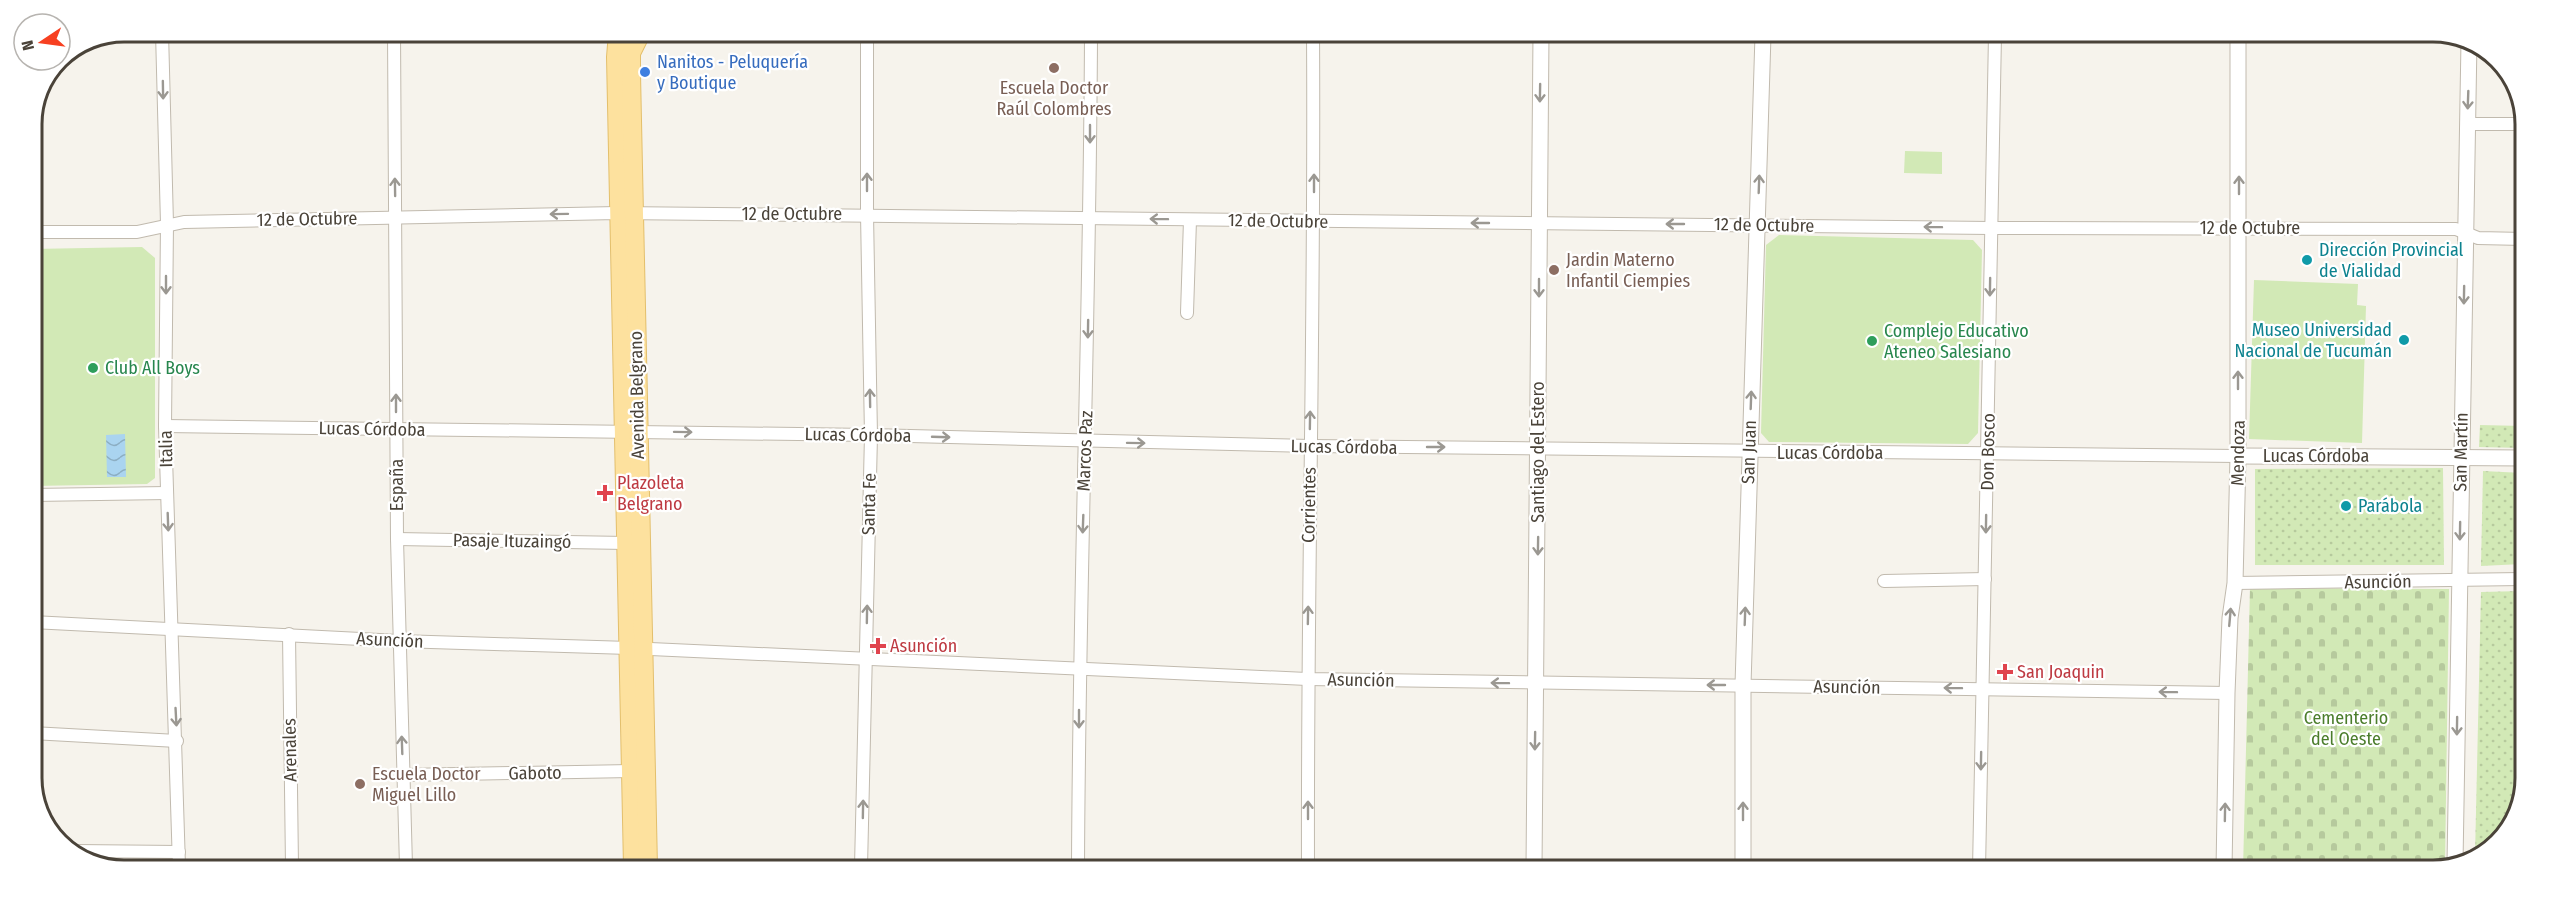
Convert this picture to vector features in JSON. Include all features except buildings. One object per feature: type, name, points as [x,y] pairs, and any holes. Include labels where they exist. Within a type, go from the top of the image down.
[{"type":"main road","name":"Avenida Belgrano","points":[[617,42],[616,57],[626,213],[636,648],[648,860]]},
{"type":"main road","name":"Avenida Belgrano","points":[[626,213],[631,53],[636,42]]},
{"type":"main road","name":"Avenida Belgrano","points":[[631,431],[626,543],[636,648],[632,771],[633,860]]},
{"type":"street","name":"Italia","points":[[162,42],[167,224],[165,426],[177,741],[179,860]]},
{"type":"street","name":"España","points":[[394,42],[397,539],[406,860]]},
{"type":"street","name":"Santa Fe","points":[[861,860],[871,435],[867,42]]},
{"type":"street","name":"Marcos Paz","points":[[1078,860],[1079,670],[1086,442],[1091,42]]},
{"type":"street","name":"Corrientes","points":[[1308,860],[1310,446],[1314,222],[1313,42]]},
{"type":"street","name":"Santiago del Estero","points":[[1534,860],[1541,42]]},
{"type":"street","name":"San Juan","points":[[1743,860],[1743,685],[1763,42]]},
{"type":"street","name":"Don Bosco","points":[[1979,860],[1995,42]]},
{"type":"street","name":"Mendoza","points":[[2224,860],[2227,693],[2230,618],[2235,583],[2238,456],[2238,42]]},
{"type":"street","name":"San Martín","points":[[2455,857],[2469,51]]},
{"type":"street","points":[[2467,124],[2515,124]]},
{"type":"street","name":"12 de Octubre","points":[[42,232],[137,232],[184,222],[626,213],[1991,228],[2456,228],[2478,238],[2515,239]]},
{"type":"street","points":[[1187,313],[1190,220]]},
{"type":"street","name":"Lucas Córdoba","points":[[165,426],[871,435],[1086,442],[1749,453],[2515,458]]},
{"type":"street","points":[[42,495],[167,493]]},
{"type":"street","name":"Pasaje Ituzaingó","points":[[397,539],[626,543]]},
{"type":"street","points":[[1884,581],[1985,579]]},
{"type":"street","name":"Asunción","points":[[2235,583],[2515,579]]},
{"type":"street","name":"Asunción","points":[[42,623],[399,641],[636,648],[1308,679],[2227,693]]},
{"type":"street","name":"Arenales","points":[[289,634],[292,860]]},
{"type":"street","points":[[42,734],[177,741]]},
{"type":"street","name":"Gaboto","points":[[403,775],[632,771]]},
{"type":"street","points":[[87,851],[179,852]]},
{"type":"green space","points":[[1905,151],[1942,152],[1942,174],[1904,173]]},
{"type":"green space","name":"Complejo Educativo Ateneo Salesiano","points":[[1779,235],[1973,240],[1982,250],[1978,433],[1968,444],[1769,442],[1761,433],[1766,245]]},
{"type":"green space","name":"Club All Boys","points":[[142,247],[155,258],[155,478],[147,484],[42,486],[42,249]]},
{"type":"green space","points":[[2254,280],[2358,284],[2357,305],[2366,306],[2362,443],[2249,439]]},
{"type":"green space","points":[[2480,425],[2515,426],[2515,448],[2479,447]]},
{"type":"green space","points":[[2443,468],[2444,565],[2255,565],[2255,469]]},
{"type":"green space","points":[[2483,471],[2515,473],[2515,564],[2481,566]]},
{"type":"green space","name":"Cementerio del Oeste","points":[[2250,588],[2449,589],[2445,859],[2243,860]]},
{"type":"green space","points":[[2515,591],[2515,778],[2507,814],[2491,836],[2475,848],[2481,592]]},
{"type":"water","points":[[125,434],[126,477],[107,477],[106,435]]},
{"type":"place","name":"Escuela Doctor Raúl Colombres","points":[[1054,68]]},
{"type":"place","name":"Nanitos - Peluquería y Boutique","points":[[645,72]]},
{"type":"place","name":"Dirección Provincial de Vialidad","points":[[2307,260]]},
{"type":"place","name":"Jardin Materno Infantil Ciempies","points":[[1554,270]]},
{"type":"place","name":"Museo Universidad Nacional de Tucumán","points":[[2404,340]]},
{"type":"place","name":"Complejo Educativo Ateneo Salesiano","points":[[1872,341]]},
{"type":"place","name":"Club All Boys","points":[[93,368]]},
{"type":"place","name":"Plazoleta Belgrano","points":[[605,493]]},
{"type":"place","name":"Parábola","points":[[2346,506]]},
{"type":"place","name":"Asunción","points":[[878,646]]},
{"type":"place","name":"San Joaquin","points":[[2005,672]]},
{"type":"place","name":"Escuela Doctor Miguel Lillo","points":[[360,784]]}]
